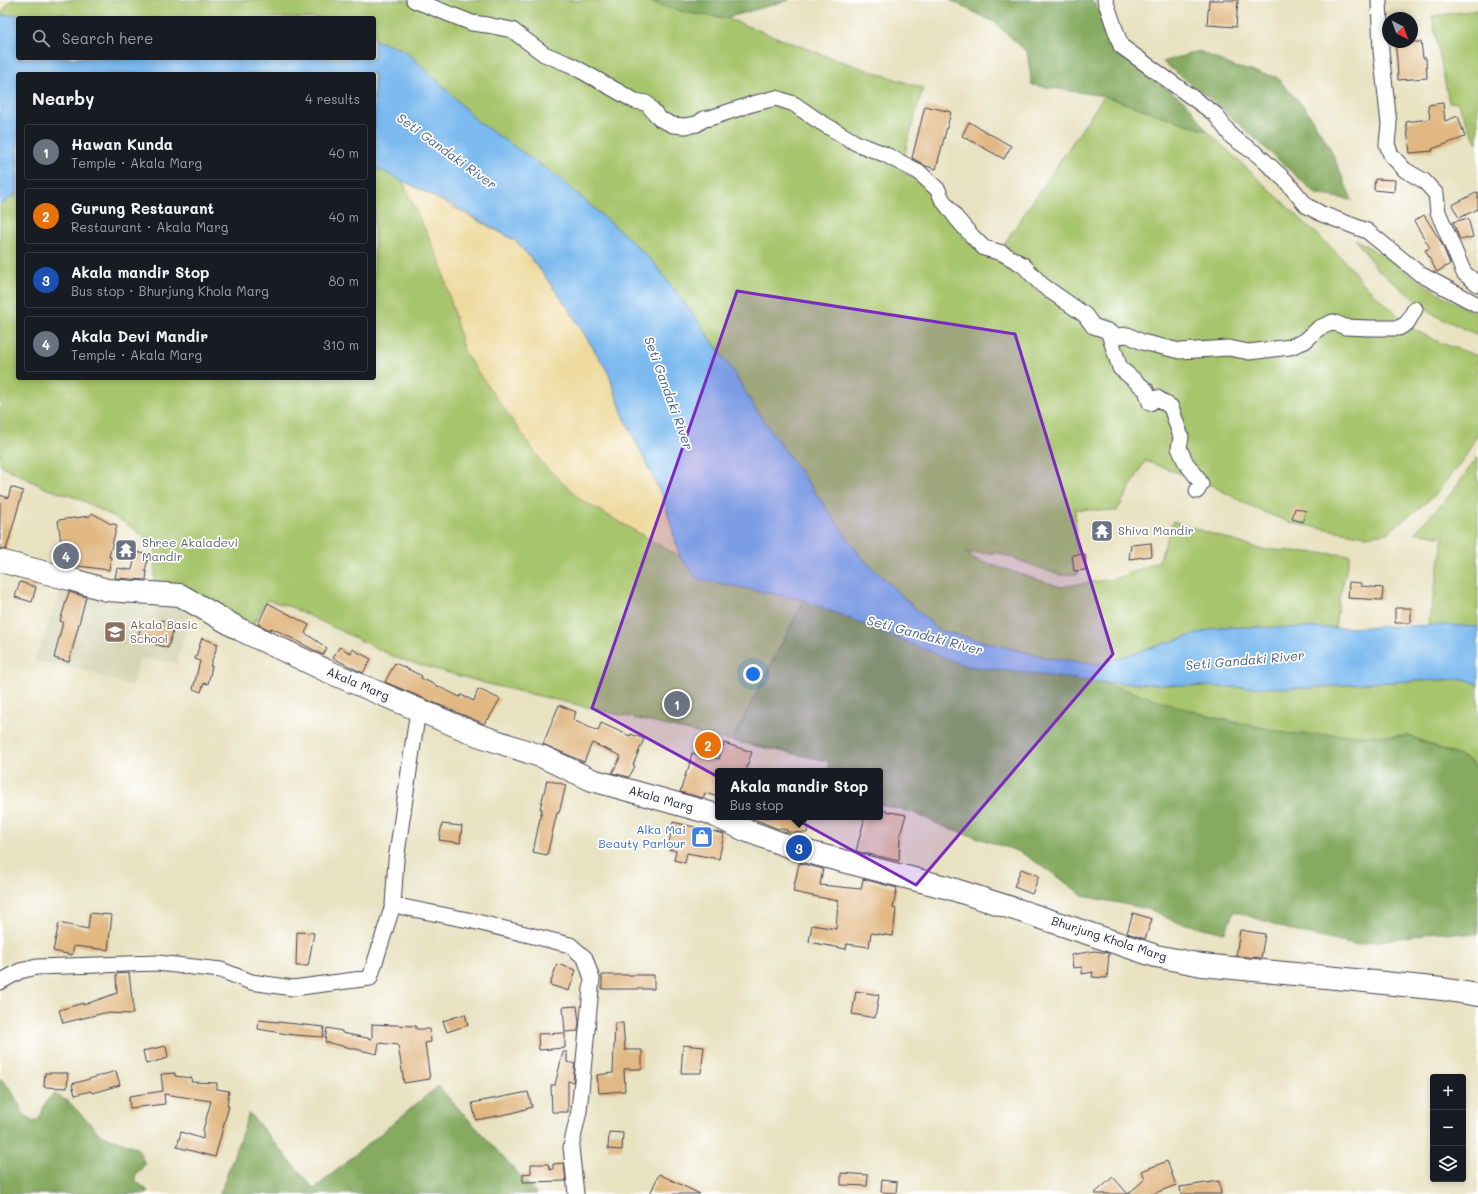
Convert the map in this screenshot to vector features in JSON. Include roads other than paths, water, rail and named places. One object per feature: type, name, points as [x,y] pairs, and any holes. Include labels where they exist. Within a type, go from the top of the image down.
[{"type":"main road","name":"Akala Marg","points":[[0,561],[107,590],[180,594],[248,633],[327,671],[478,735],[542,757],[592,780],[715,816]]},
{"type":"main road","name":"Akala Marg","points":[[724,820],[745,830],[796,849]]},
{"type":"main road","name":"Bhurjung Khola Marg","points":[[796,849],[949,888],[1156,956],[1202,964],[1478,995]]},
{"type":"street","points":[[414,0],[472,23],[487,24],[512,30],[544,54],[572,65],[634,102],[646,104],[660,119],[673,125],[685,126],[697,124],[704,119],[776,98],[794,104],[817,120],[856,143],[884,154],[919,172],[938,190],[942,199],[957,219],[984,248],[1002,253],[1023,265],[1042,286],[1085,315],[1093,326],[1108,331],[1115,336],[1128,335],[1142,342],[1180,352],[1229,348],[1249,352],[1290,347],[1305,341],[1318,328],[1333,322],[1345,326],[1399,328],[1407,323],[1415,309]]},
{"type":"street","points":[[1105,0],[1121,46],[1215,114],[1232,137],[1258,156],[1285,180],[1308,206],[1322,214],[1368,231],[1420,274],[1478,305]]},
{"type":"street","points":[[1379,0],[1381,51],[1389,124],[1387,144],[1391,155],[1405,170],[1424,181],[1436,194],[1438,212],[1464,273],[1478,284]]},
{"type":"street","points":[[1108,331],[1120,368],[1146,390],[1150,403],[1157,398],[1171,407],[1181,437],[1180,448],[1186,463],[1197,477],[1200,484],[1197,491]]},
{"type":"street","points":[[0,982],[20,971],[38,967],[157,963],[221,970],[251,982],[293,988],[370,978],[393,906],[396,860],[418,710]]},
{"type":"street","points":[[393,906],[473,921],[570,945],[585,958],[592,980],[578,1111],[571,1147],[576,1194]]},
{"type":"water","name":"Seti Gandaki River","points":[[64,14],[71,16],[16,16],[16,60],[376,60],[376,41],[404,50],[448,91],[477,121],[558,177],[627,237],[654,263],[703,328],[731,368],[755,408],[860,556],[938,630],[1048,658],[1099,664],[1219,627],[1335,628],[1440,625],[1478,627],[1478,684],[1465,679],[1364,683],[1309,688],[1226,687],[1100,682],[966,666],[804,600],[698,579],[680,557],[664,500],[624,417],[608,372],[569,309],[538,267],[516,241],[451,204],[376,168],[376,72],[16,72],[16,194],[0,205],[0,15]]},
{"type":"place","name":"Shiva Mandir","points":[[1102,531]]},
{"type":"place","name":"Shree Akaladevi Mandir","points":[[126,550]]},
{"type":"place","name":"Akala Devi Mandir","points":[[66,556]]},
{"type":"place","name":"Akala Basic School","points":[[115,632]]},
{"type":"place","name":"Hawan Kunda","points":[[677,704]]},
{"type":"place","name":"Gurung Restaurant","points":[[708,745]]},
{"type":"place","name":"Alka Mai Beauty Parlour","points":[[702,837]]},
{"type":"place","name":"Akala mandir Stop","points":[[799,848]]}]
